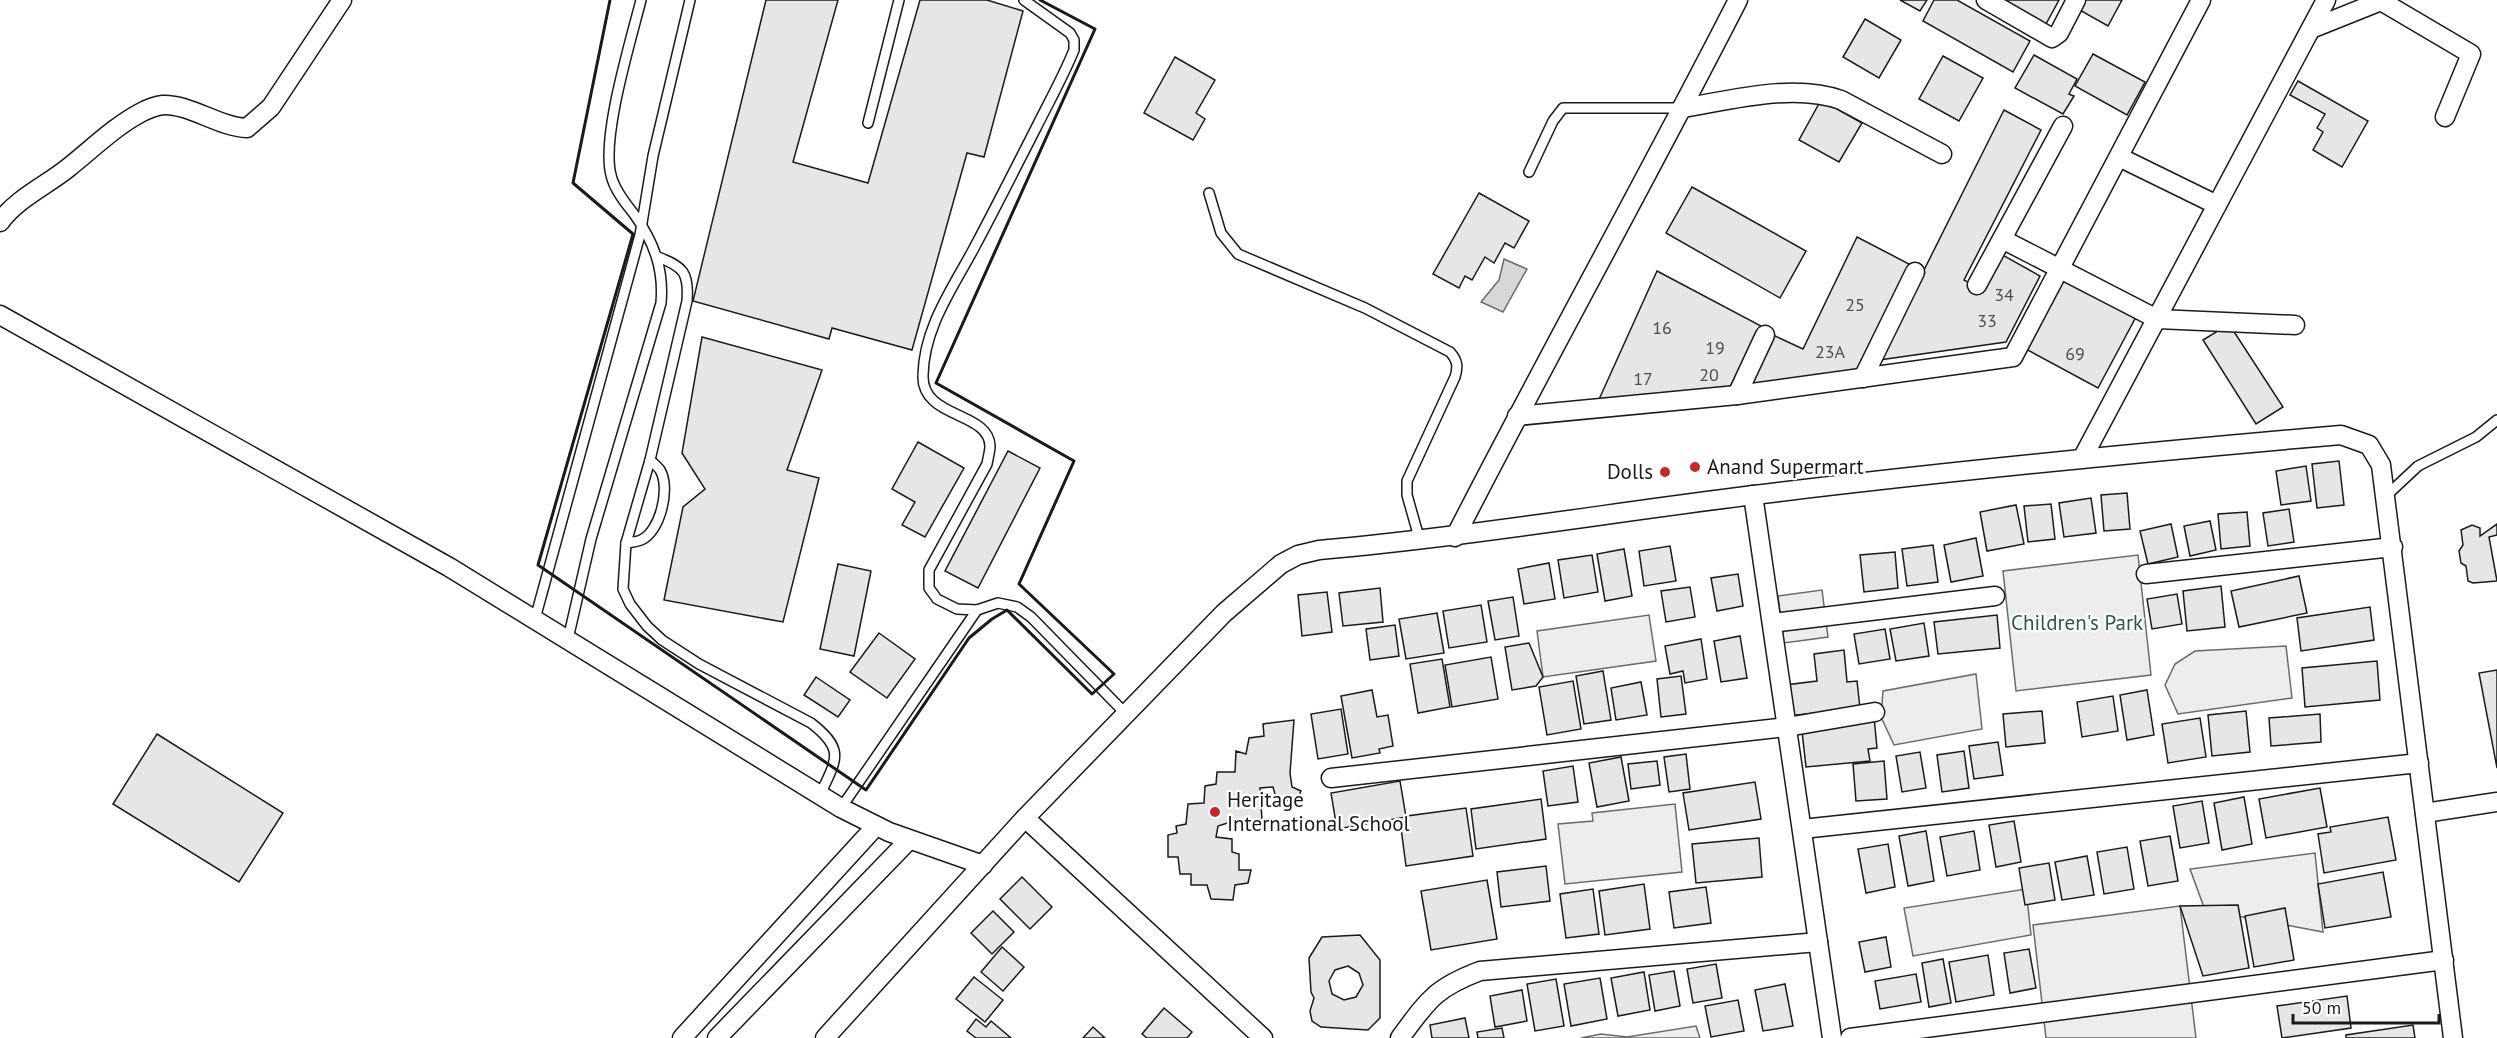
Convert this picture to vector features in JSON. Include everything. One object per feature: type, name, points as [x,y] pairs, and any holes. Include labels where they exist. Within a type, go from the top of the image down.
[{"type":"street","points":[[0,222],[18,204],[110,134],[140,113],[152,108],[165,105],[236,128],[247,128],[271,107],[342,0]]},
{"type":"street","points":[[1455,537],[1738,0]]},
{"type":"street","points":[[1986,0],[2052,38],[2059,33],[2076,0]]},
{"type":"street","points":[[1517,416],[1737,395],[2013,357],[2201,0]]},
{"type":"street","points":[[2083,457],[2326,0]]},
{"type":"street","points":[[2311,29],[2381,1],[2471,54],[2445,117]]},
{"type":"street","points":[[1683,108],[1739,98],[1806,93],[1826,95],[1841,100],[1942,154]]},
{"type":"street","points":[[1977,285],[2063,126]]},
{"type":"street","points":[[2119,157],[2217,206]]},
{"type":"street","points":[[2002,239],[2157,319],[2295,325]]},
{"type":"street","points":[[1863,378],[1915,272]]},
{"type":"street","points":[[0,315],[449,567],[840,808],[909,840],[983,865]]},
{"type":"street","points":[[1737,395],[1765,335]]},
{"type":"street","points":[[825,1038],[1025,818],[1224,613],[1281,564],[1298,555],[1319,550],[1455,537],[1753,495],[2083,457],[2341,435],[2369,445],[2381,465],[2453,1038]]},
{"type":"street","points":[[1753,495],[1832,1038]]},
{"type":"street","points":[[2146,574],[2393,547]]},
{"type":"street","points":[[1772,623],[1995,596]]},
{"type":"street","points":[[1331,778],[1787,727],[1875,712]]},
{"type":"street","points":[[1802,829],[2419,763]]},
{"type":"street","points":[[2426,813],[2497,802]]},
{"type":"street","points":[[1025,818],[1257,1036]]},
{"type":"street","points":[[682,1038],[876,826]]},
{"type":"street","points":[[717,1038],[909,840]]},
{"type":"street","points":[[1400,1038],[1427,1001],[1442,988],[1480,971],[1818,942]]},
{"type":"street","points":[[1850,1038],[2444,960]]},
{"type":"lane","points":[[568,639],[591,539],[661,303],[662,277],[658,257],[642,225],[610,175],[609,156],[618,94],[641,0]]},
{"type":"lane","points":[[535,619],[642,225],[653,156],[690,0]]},
{"type":"lane","points":[[868,123],[899,0]]},
{"type":"lane","points":[[1024,0],[1070,33],[1074,40],[1074,50],[973,250],[941,305],[929,337],[922,378],[927,394],[936,404],[958,414],[985,432],[990,444],[987,464],[929,570],[929,588],[937,599],[957,609],[977,610],[998,603],[1017,607],[1031,616],[1126,714]]},
{"type":"lane","points":[[1529,172],[1553,121],[1563,108],[1683,108]]},
{"type":"lane","points":[[1209,193],[1221,233],[1238,254],[1365,308],[1450,352],[1455,359],[1458,368],[1455,377],[1407,481],[1407,495],[1419,541]]},
{"type":"lane","points":[[658,257],[682,270],[689,282],[687,301],[650,460],[626,543],[623,589],[630,604],[647,626],[662,640],[699,664],[811,723],[828,736],[835,750],[835,764],[820,795]]},
{"type":"lane","points":[[2386,496],[2418,466],[2476,437],[2497,420]]},
{"type":"lane","points":[[626,543],[642,540],[650,531],[665,500],[664,482],[660,470],[650,460]]},
{"type":"lane","points":[[840,808],[977,610]]},
{"type":"shaded area","points":[[1504,259],[1527,269],[1503,312],[1481,302],[1499,280]]},
{"type":"shaded area","name":"Children's Park","points":[[2138,555],[2151,675],[2016,691],[2003,571]]},
{"type":"shaded area","points":[[1822,590],[1828,637],[1784,643],[1778,596]]},
{"type":"shaded area","points":[[1649,615],[1656,661],[1543,677],[1537,631]]},
{"type":"shaded area","points":[[2286,646],[2292,698],[2178,714],[2165,685],[2175,664],[2195,651]]},
{"type":"shaded area","points":[[1976,674],[1982,729],[1894,745],[1881,717],[1883,691]]},
{"type":"shaded area","points":[[1675,804],[1682,872],[1565,884],[1558,824],[1593,821],[1592,813]]},
{"type":"shaded area","points":[[2315,853],[2323,932],[2205,910],[2190,869]]},
{"type":"shaded area","points":[[2026,889],[2031,935],[1913,956],[1904,908]]},
{"type":"shaded area","points":[[2180,906],[2196,1038],[2046,1038],[2033,925]]},
{"type":"shaded area","points":[[1696,1026],[1700,1038],[1581,1038],[1601,1034],[1627,1037]]},
{"type":"building","points":[[766,0],[838,0],[793,162],[868,183],[920,0],[987,0],[1023,11],[984,157],[967,153],[912,350],[832,328],[829,339],[693,301]]},
{"type":"building","points":[[1900,0],[1927,0],[1920,11]]},
{"type":"building","points":[[1934,0],[1957,0],[2030,41],[2013,72],[1923,21]]},
{"type":"building","points":[[2003,0],[2059,0],[2046,24]]},
{"type":"building","points":[[2080,0],[2122,0],[2108,26],[2076,8]]},
{"type":"building","points":[[1865,19],[1901,40],[1879,78],[1843,57]]},
{"type":"building","points":[[2093,54],[2145,82],[2127,115],[2075,86]]},
{"type":"building","points":[[2034,55],[2077,79],[2069,94],[2074,96],[2063,114],[2015,88]]},
{"type":"building","points":[[1943,56],[1983,78],[1959,121],[1919,99]]},
{"type":"building","points":[[1175,57],[1215,80],[1196,113],[1205,119],[1193,140],[1144,113]]},
{"type":"building","points":[[2298,81],[2368,121],[2342,167],[2313,150],[2323,132],[2317,128],[2325,114],[2290,95]]},
{"type":"building","points":[[1821,100],[1862,123],[1839,162],[1799,140]]},
{"type":"building","points":[[2004,110],[2041,130],[1964,280],[1980,289],[1999,253],[2040,276],[2006,342],[1879,360]]},
{"type":"building","points":[[1692,187],[1806,251],[1780,298],[1666,233]]},
{"type":"building","points":[[1479,193],[1529,221],[1514,248],[1505,243],[1494,263],[1485,257],[1472,280],[1465,276],[1459,288],[1433,274]]},
{"type":"building","points":[[1857,237],[1909,264],[1856,371],[1749,384],[1773,335],[1803,349]]},
{"type":"building","points":[[1657,271],[1761,326],[1729,389],[1596,406]]},
{"type":"building","points":[[2064,276],[2137,315],[2098,388],[2024,348]]},
{"type":"building","points":[[2229,324],[2283,407],[2256,424],[2203,340]]},
{"type":"building","points":[[702,337],[822,370],[787,470],[819,478],[783,622],[664,600],[683,507],[705,489],[682,453]]},
{"type":"building","points":[[918,442],[964,468],[925,537],[902,525],[915,502],[892,489]]},
{"type":"building","points":[[1008,451],[1040,468],[978,588],[945,571]]},
{"type":"building","points":[[2339,461],[2344,505],[2317,508],[2312,464]]},
{"type":"building","points":[[2306,466],[2311,501],[2281,505],[2276,471]]},
{"type":"building","points":[[2127,493],[2130,529],[2104,531],[2101,495]]},
{"type":"building","points":[[2091,498],[2096,533],[2064,537],[2059,503]]},
{"type":"building","points":[[2051,504],[2055,539],[2028,542],[2024,506]]},
{"type":"building","points":[[2016,505],[2024,544],[1987,551],[1980,512]]},
{"type":"building","points":[[2289,509],[2294,542],[2268,546],[2263,513]]},
{"type":"building","points":[[2247,512],[2250,546],[2221,549],[2218,514]]},
{"type":"building","points":[[2210,521],[2216,550],[2190,556],[2184,526]]},
{"type":"building","points":[[2171,524],[2178,557],[2148,564],[2140,531]]},
{"type":"building","points":[[2497,524],[2497,535],[2489,537],[2497,581],[2473,583],[2468,581],[2466,566],[2461,563],[2459,551],[2463,545],[2461,530],[2472,525],[2480,528],[2480,536]]},
{"type":"building","points":[[1976,538],[1983,576],[1951,582],[1944,545]]},
{"type":"building","points":[[1933,545],[1938,582],[1907,586],[1902,549]]},
{"type":"building","points":[[1670,546],[1676,581],[1644,586],[1639,551]]},
{"type":"building","points":[[1624,549],[1632,596],[1605,601],[1597,554]]},
{"type":"building","points":[[1895,552],[1898,588],[1864,592],[1860,555]]},
{"type":"building","points":[[1592,555],[1598,592],[1564,598],[1558,560]]},
{"type":"building","points":[[1549,563],[1555,599],[1524,604],[1518,569]]},
{"type":"building","points":[[838,564],[871,571],[854,656],[820,649]]},
{"type":"building","points":[[1738,574],[1743,606],[1717,611],[1711,578]]},
{"type":"building","points":[[2299,576],[2307,613],[2239,627],[2231,591]]},
{"type":"building","points":[[2221,586],[2225,627],[2187,631],[2183,591]]},
{"type":"building","points":[[1690,587],[1695,617],[1666,622],[1661,591]]},
{"type":"building","points":[[1380,588],[1383,622],[1343,626],[1339,593]]},
{"type":"building","points":[[1327,592],[1332,632],[1302,636],[1298,595]]},
{"type":"building","points":[[2177,594],[2182,624],[2152,629],[2147,599]]},
{"type":"building","points":[[1513,597],[1519,636],[1495,640],[1488,601]]},
{"type":"building","points":[[1481,605],[1487,642],[1449,648],[1443,611]]},
{"type":"building","points":[[2370,607],[2374,640],[2301,651],[2297,618]]},
{"type":"building","points":[[1437,613],[1444,653],[1406,659],[1399,619]]},
{"type":"building","points":[[1997,615],[2000,648],[1938,654],[1934,622]]},
{"type":"building","points":[[1924,623],[1929,656],[1896,661],[1890,629]]},
{"type":"building","points":[[1395,625],[1399,656],[1370,660],[1366,629]]},
{"type":"building","points":[[1885,629],[1890,659],[1859,664],[1854,634]]},
{"type":"building","points":[[879,633],[915,659],[887,698],[850,672]]},
{"type":"building","points":[[1740,636],[1747,678],[1721,682],[1714,641]]},
{"type":"building","points":[[1701,639],[1707,679],[1685,683],[1683,671],[1670,674],[1665,646]]},
{"type":"building","points":[[1529,643],[1543,677],[1536,686],[1512,690],[1505,647]]},
{"type":"building","points":[[1844,650],[1847,682],[1857,681],[1860,708],[1788,716],[1785,685],[1817,681],[1814,654]]},
{"type":"building","points":[[1491,657],[1498,699],[1452,707],[1445,665]]},
{"type":"building","points":[[1442,659],[1450,707],[1418,713],[1410,664]]},
{"type":"building","points":[[2377,661],[2380,700],[2305,707],[2302,668]]},
{"type":"building","points":[[2497,670],[2497,768],[2479,673]]},
{"type":"building","points":[[1603,671],[1611,720],[1584,724],[1576,676]]},
{"type":"building","points":[[1681,676],[1686,714],[1661,717],[1657,679]]},
{"type":"building","points":[[816,677],[850,700],[838,717],[804,695]]},
{"type":"building","points":[[1573,681],[1581,729],[1547,735],[1539,687]]},
{"type":"building","points":[[1641,682],[1647,715],[1616,720],[1611,688]]},
{"type":"building","points":[[1372,690],[1377,717],[1388,715],[1393,746],[1379,749],[1380,753],[1352,758],[1341,696]]},
{"type":"building","points":[[2147,690],[2154,735],[2127,740],[2120,695]]},
{"type":"building","points":[[2113,696],[2118,731],[2082,737],[2077,702]]},
{"type":"building","points":[[1341,709],[1348,754],[1318,759],[1311,714]]},
{"type":"building","points":[[2042,711],[2045,743],[2006,747],[2003,714]]},
{"type":"building","points":[[2246,711],[2250,752],[2212,756],[2208,715]]},
{"type":"building","points":[[2320,714],[2321,742],[2271,746],[2269,718]]},
{"type":"building","points":[[1874,717],[1877,748],[1868,749],[1870,761],[1806,767],[1802,731]]},
{"type":"building","points":[[2200,718],[2206,757],[2168,763],[2162,724]]},
{"type":"building","points":[[1294,720],[1290,773],[1292,787],[1301,791],[1297,800],[1277,801],[1273,787],[1260,788],[1262,820],[1237,820],[1218,826],[1216,837],[1232,839],[1232,852],[1239,854],[1239,870],[1251,870],[1248,883],[1235,885],[1233,900],[1211,899],[1207,885],[1191,885],[1191,874],[1180,874],[1178,857],[1168,857],[1168,835],[1177,833],[1176,826],[1186,824],[1188,804],[1204,803],[1205,786],[1216,784],[1217,772],[1235,772],[1236,751],[1246,754],[1249,738],[1264,736],[1263,724]]},
{"type":"building","points":[[157,734],[283,813],[239,882],[113,804]]},
{"type":"building","points":[[1998,742],[2003,775],[1974,779],[1969,746]]},
{"type":"building","points":[[1964,751],[1969,788],[1942,792],[1937,755]]},
{"type":"building","points":[[1920,752],[1926,788],[1902,792],[1896,756]]},
{"type":"building","points":[[1686,754],[1690,789],[1669,792],[1664,757]]},
{"type":"building","points":[[1621,757],[1629,801],[1597,807],[1589,763]]},
{"type":"building","points":[[1657,761],[1660,785],[1631,789],[1628,764]]},
{"type":"building","points":[[1884,761],[1887,799],[1856,801],[1853,764]]},
{"type":"building","points":[[1573,766],[1578,802],[1548,806],[1543,771]]},
{"type":"building","points":[[1400,781],[1406,817],[1337,829],[1331,793]]},
{"type":"building","points":[[1755,782],[1761,819],[1689,830],[1683,793]]},
{"type":"building","points":[[2320,788],[2327,827],[2266,838],[2259,799]]},
{"type":"building","points":[[2244,797],[2252,844],[2222,850],[2214,803]]},
{"type":"building","points":[[1541,799],[1546,839],[1476,849],[1471,809]]},
{"type":"building","points":[[2202,801],[2209,843],[2180,848],[2173,806]]},
{"type":"building","points":[[1466,808],[1473,856],[1406,866],[1401,828],[1408,827],[1407,816]]},
{"type":"building","points":[[2388,817],[2396,860],[2324,873],[2318,834],[2331,832],[2330,827]]},
{"type":"building","points":[[2014,821],[2021,862],[1996,867],[1989,825]]},
{"type":"building","points":[[1926,831],[1934,881],[1908,886],[1899,836]]},
{"type":"building","points":[[1974,831],[1980,870],[1947,876],[1940,837]]},
{"type":"building","points":[[2170,836],[2178,881],[2148,886],[2140,841]]},
{"type":"building","points":[[1759,838],[1762,877],[1696,883],[1692,844]]},
{"type":"building","points":[[1888,844],[1895,887],[1866,893],[1858,849]]},
{"type":"building","points":[[2127,847],[2134,889],[2104,894],[2097,852]]},
{"type":"building","points":[[2087,856],[2094,895],[2062,900],[2055,862]]},
{"type":"building","points":[[2049,863],[2055,900],[2025,905],[2019,868]]},
{"type":"building","points":[[1546,866],[1550,901],[1501,907],[1497,872]]},
{"type":"building","points":[[2383,872],[2391,917],[2325,928],[2318,884]]},
{"type":"building","points":[[1022,877],[1052,907],[1030,929],[1000,899]]},
{"type":"building","points":[[1487,880],[1497,939],[1431,950],[1421,891]]},
{"type":"building","points":[[1644,884],[1650,929],[1605,935],[1599,891]]},
{"type":"building","points":[[1706,887],[1711,923],[1674,928],[1669,892]]},
{"type":"building","points":[[1593,889],[1599,934],[1566,938],[1560,894]]},
{"type":"building","points":[[2238,905],[2249,968],[2203,976],[2180,906]]},
{"type":"building","points":[[2285,908],[2294,960],[2254,967],[2245,916]]},
{"type":"building","points":[[993,911],[1014,932],[992,954],[971,933]]},
{"type":"building","points":[[1360,935],[1380,960],[1380,1018],[1368,1030],[1321,1027],[1312,1021],[1310,1011],[1314,998],[1311,992],[1309,958],[1322,937]],"holes":[[[1348,966],[1359,973],[1363,985],[1356,997],[1344,1000],[1332,994],[1329,981],[1335,970]]]},
{"type":"building","points":[[1886,937],[1891,967],[1865,972],[1859,942]]},
{"type":"building","points":[[1002,947],[1024,967],[1003,991],[981,972]]},
{"type":"building","points":[[2029,949],[2036,988],[2010,993],[2004,953]]},
{"type":"building","points":[[1988,955],[1994,995],[1956,1002],[1949,962]]},
{"type":"building","points":[[1943,959],[1951,1003],[1929,1007],[1922,963]]},
{"type":"building","points":[[1716,964],[1722,998],[1693,1003],[1687,969]]},
{"type":"building","points":[[1674,971],[1680,1006],[1655,1011],[1649,975]]},
{"type":"building","points":[[1644,972],[1650,1010],[1618,1016],[1611,978]]},
{"type":"building","points":[[1916,974],[1921,1002],[1880,1009],[1875,981]]},
{"type":"building","points":[[974,977],[1003,1000],[985,1022],[956,999]]},
{"type":"building","points":[[1600,978],[1607,1019],[1571,1026],[1564,984]]},
{"type":"building","points":[[1556,979],[1564,1026],[1535,1031],[1527,984]]},
{"type":"building","points":[[1785,984],[1793,1026],[1763,1031],[1755,990]]},
{"type":"building","points":[[1522,990],[1527,1021],[1495,1027],[1490,996]]},
{"type":"building","points":[[2347,996],[2351,1028],[2282,1038],[2277,1006]]},
{"type":"building","points":[[1738,1000],[1744,1031],[1711,1037],[1705,1006]]},
{"type":"building","points":[[1164,1008],[1192,1032],[1187,1038],[1147,1038],[1142,1034]]},
{"type":"building","points":[[1465,1018],[1469,1038],[1432,1038],[1430,1025]]},
{"type":"building","points":[[976,1019],[986,1027],[991,1021],[1011,1038],[976,1038],[967,1031]]},
{"type":"building","points":[[2413,1025],[2415,1038],[2346,1038],[2346,1035]]},
{"type":"building","points":[[1093,1027],[1105,1038],[1083,1038]]},
{"type":"building","points":[[1502,1028],[1504,1038],[1478,1038],[1477,1032]]},
{"type":"wall","points":[[610,0],[573,183],[633,234],[538,565],[866,790],[969,638],[1007,610],[1092,694],[1114,674],[1019,584],[1074,461],[936,383],[1095,29],[1040,0]]},
{"type":"place","name":"Anand Supermart","points":[[1695,467]]},
{"type":"place","name":"Dolls","points":[[1665,472]]},
{"type":"place","name":"Heritage International School","points":[[1215,812]]}]
